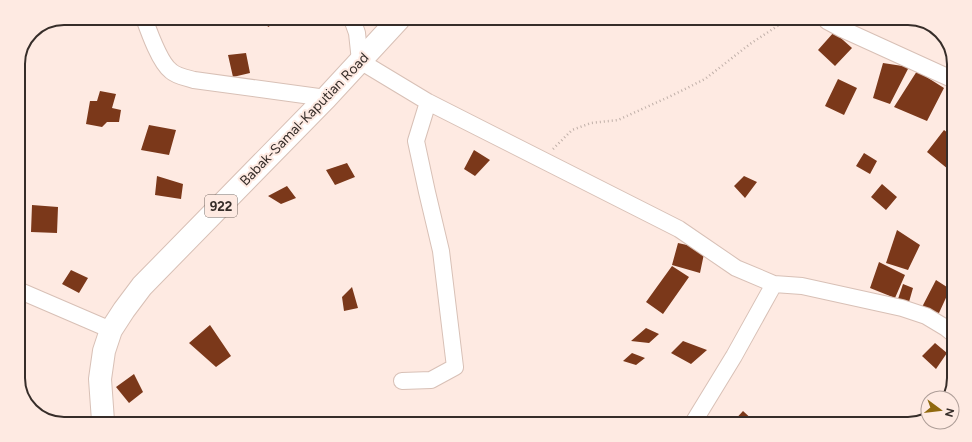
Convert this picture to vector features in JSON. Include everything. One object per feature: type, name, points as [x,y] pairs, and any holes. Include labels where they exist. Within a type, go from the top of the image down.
[{"type":"main road","name":"Babak-Samal-Kaputian Road","points":[[103,417],[100,379],[104,351],[111,330],[124,310],[142,286],[326,98],[394,25]]},
{"type":"street","points":[[147,25],[163,62],[171,72],[182,77],[194,80],[326,98]]},
{"type":"street","points":[[354,25],[357,33],[360,61],[428,102],[679,229],[736,268],[774,284],[802,286],[902,308],[926,316],[947,329]]},
{"type":"street","points":[[834,25],[947,77]]},
{"type":"street","points":[[402,382],[431,380],[455,367],[441,251],[416,141],[428,102]]},
{"type":"street","points":[[697,417],[734,356],[774,284]]},
{"type":"street","points":[[25,293],[111,330]]},
{"type":"path","points":[[542,160],[572,130],[591,123],[618,120],[673,95],[705,78],[750,44],[779,25]]},
{"type":"building","points":[[834,32],[852,48],[835,66],[818,50]]},
{"type":"building","points":[[246,53],[250,73],[233,77],[228,55]]},
{"type":"building","points":[[883,63],[909,67],[890,104],[873,98]]},
{"type":"building","points":[[917,71],[944,88],[927,121],[894,107]]},
{"type":"building","points":[[838,79],[857,88],[844,115],[825,106]]},
{"type":"building","points":[[100,91],[116,94],[112,108],[121,110],[119,122],[107,122],[102,127],[86,124],[90,101],[97,101]]},
{"type":"building","points":[[149,125],[176,130],[169,155],[141,150]]},
{"type":"building","points":[[944,130],[947,132],[947,168],[927,152]]},
{"type":"building","points":[[474,150],[490,160],[475,176],[464,169]]},
{"type":"building","points":[[864,153],[877,161],[870,174],[856,166]]},
{"type":"building","points":[[347,163],[355,177],[335,185],[326,170]]},
{"type":"building","points":[[157,176],[183,184],[181,199],[155,195]]},
{"type":"building","points":[[744,176],[757,182],[745,198],[734,186]]},
{"type":"building","points":[[882,184],[897,197],[886,210],[871,197]]},
{"type":"building","points":[[287,186],[296,198],[281,204],[268,196]]},
{"type":"building","points":[[32,205],[58,207],[57,233],[31,232]]},
{"type":"building","points":[[897,230],[920,245],[908,270],[886,263]]},
{"type":"building","points":[[678,243],[705,249],[700,273],[672,265]]},
{"type":"building","points":[[879,262],[905,275],[895,298],[870,288]]},
{"type":"building","points":[[672,266],[689,277],[663,314],[646,302]]},
{"type":"building","points":[[71,270],[88,278],[79,293],[62,284]]},
{"type":"building","points":[[936,280],[947,287],[947,296],[939,313],[921,309]]},
{"type":"building","points":[[903,284],[913,288],[909,302],[898,299]]},
{"type":"building","points":[[352,287],[358,308],[344,311],[342,297]]},
{"type":"building","points":[[210,325],[231,356],[216,367],[189,343]]},
{"type":"building","points":[[646,328],[659,334],[649,343],[631,341]]},
{"type":"building","points":[[683,341],[707,350],[691,364],[671,353]]},
{"type":"building","points":[[935,343],[947,353],[936,369],[922,356]]},
{"type":"building","points":[[632,353],[645,358],[636,365],[623,361]]},
{"type":"building","points":[[134,374],[143,392],[129,403],[116,387]]},
{"type":"building","points":[[743,411],[750,417],[738,417]]}]
